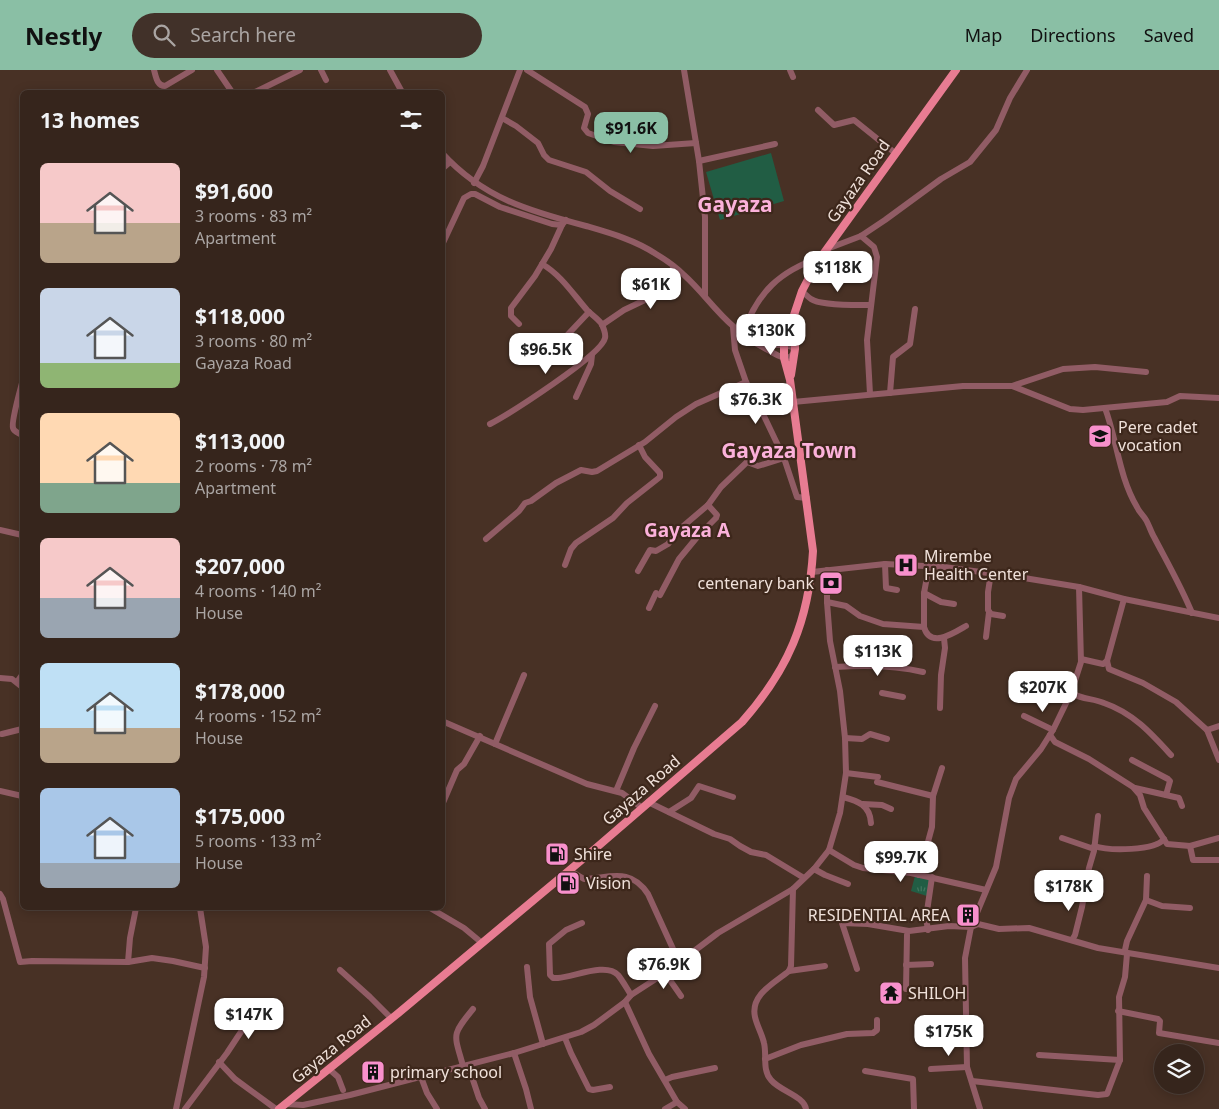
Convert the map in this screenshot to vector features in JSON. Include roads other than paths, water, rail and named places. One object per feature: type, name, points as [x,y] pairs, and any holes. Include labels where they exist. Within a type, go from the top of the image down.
[{"type":"main road","name":"Gayaza Road","points":[[280,1107],[482,943],[742,722],[777,677],[800,625],[814,569],[807,498],[790,380],[784,358],[784,345],[802,291],[821,257],[956,70]]},
{"type":"main road","name":"Gayaza Road","points":[[790,380],[794,350],[794,315]]},
{"type":"street","points":[[154,70],[158,84],[165,86],[192,70]]},
{"type":"street","points":[[217,70],[231,90]]},
{"type":"street","points":[[259,90],[300,70]]},
{"type":"street","points":[[321,70],[326,80]]},
{"type":"street","points":[[390,70],[401,90]]},
{"type":"street","points":[[474,183],[483,166],[520,70]]},
{"type":"street","points":[[527,70],[585,107],[588,114],[584,128],[588,133],[614,142],[636,143],[644,146],[696,143]]},
{"type":"street","points":[[684,70],[699,161],[705,217],[705,296]]},
{"type":"street","points":[[827,249],[862,236],[941,179],[970,162],[996,130],[1010,98],[1027,70]]},
{"type":"street","points":[[818,110],[834,125],[854,120],[895,153]]},
{"type":"street","points":[[502,118],[538,143],[549,160],[586,172],[610,191],[640,209]]},
{"type":"street","points":[[699,161],[713,160],[775,144]]},
{"type":"street","points":[[445,156],[474,183],[518,205],[564,223]]},
{"type":"street","points":[[445,167],[450,162]]},
{"type":"street","points":[[445,239],[464,198],[471,194],[519,214],[622,236],[649,250],[674,267],[705,296],[733,327],[756,343],[784,358],[790,357],[794,350],[791,345],[769,346],[756,343]]},
{"type":"street","points":[[519,324],[511,316],[511,308],[542,264],[564,223]]},
{"type":"street","points":[[862,236],[874,247],[877,257],[867,340],[870,394]]},
{"type":"street","points":[[743,334],[755,305],[772,284],[792,269],[821,257]]},
{"type":"street","points":[[490,424],[543,390],[592,355],[606,336],[602,324],[555,273],[542,264]]},
{"type":"street","points":[[602,324],[624,310],[648,299],[662,285],[674,267]]},
{"type":"street","points":[[802,291],[816,301],[844,305],[870,305]]},
{"type":"street","points":[[890,393],[893,357],[910,344],[915,309]]},
{"type":"street","points":[[534,356],[556,347],[589,312]]},
{"type":"street","points":[[733,327],[734,350],[746,382],[784,458],[797,496],[807,498]]},
{"type":"street","points":[[576,397],[591,364],[592,355]]},
{"type":"street","points":[[793,402],[964,386],[1012,386],[1063,369],[1095,367],[1146,372]]},
{"type":"street","points":[[486,539],[519,511],[524,504],[556,483],[582,470],[597,471],[639,445],[696,404],[746,382]]},
{"type":"street","points":[[1012,386],[1070,409],[1083,410],[1167,402],[1180,396],[1219,398]]},
{"type":"street","points":[[20,395],[12,426],[14,431],[20,434]]},
{"type":"street","points":[[1105,408],[1117,454],[1130,492],[1180,584],[1192,613]]},
{"type":"street","points":[[565,565],[571,549],[576,543],[613,518],[632,499],[660,477],[660,474],[645,456],[639,445]]},
{"type":"street","points":[[638,571],[650,550],[656,551],[668,544],[681,528],[708,505],[721,487],[747,462],[758,466],[784,458]]},
{"type":"street","points":[[649,608],[678,559],[716,518],[717,516],[708,505]]},
{"type":"street","points":[[0,530],[20,535]]},
{"type":"street","points":[[814,569],[827,570],[885,564],[929,566],[991,573],[1079,588],[1219,618]]},
{"type":"street","points":[[885,564],[886,588],[897,590]]},
{"type":"street","points":[[929,566],[924,593],[924,626],[927,635],[934,638],[944,638],[966,626]]},
{"type":"street","points":[[218,1062],[235,1079],[280,1107],[304,1107],[566,1038],[587,1029],[718,933],[793,889],[829,850],[843,797],[846,773],[845,738],[840,691],[830,641],[827,570]]},
{"type":"street","points":[[986,637],[989,612],[988,592],[991,573]]},
{"type":"street","points":[[980,1109],[967,1067],[966,958],[971,927],[996,867],[1009,798],[1016,779],[1052,733],[1070,693],[1081,659],[1079,588]]},
{"type":"street","points":[[924,593],[942,602],[954,604]]},
{"type":"street","points":[[1124,599],[1107,661],[1109,669],[1142,683],[1176,702],[1207,730],[1219,760]]},
{"type":"street","points":[[827,602],[846,606],[860,616],[883,624],[924,626]]},
{"type":"street","points":[[989,612],[1003,616]]},
{"type":"street","points":[[940,708],[941,675],[945,648],[944,638]]},
{"type":"street","points":[[1081,659],[1103,664],[1107,661]]},
{"type":"street","points":[[835,667],[904,667],[922,672]]},
{"type":"street","points":[[495,744],[524,675]]},
{"type":"street","points":[[0,678],[12,679],[20,684]]},
{"type":"street","points":[[882,693],[903,697]]},
{"type":"street","points":[[1070,693],[1082,699],[1103,702],[1131,716],[1143,725],[1171,755]]},
{"type":"street","points":[[616,791],[634,748],[655,706]]},
{"type":"street","points":[[1024,716],[1052,733],[1055,742],[1089,759],[1134,787],[1179,798],[1182,806]]},
{"type":"street","points":[[445,722],[587,784],[616,791],[645,805],[669,812],[714,834],[730,839],[752,852],[766,855],[804,878]]},
{"type":"street","points":[[1207,730],[1219,726]]},
{"type":"street","points":[[2,734],[20,730]]},
{"type":"street","points":[[845,738],[862,739],[870,734],[887,739]]},
{"type":"street","points":[[445,800],[457,770],[464,764],[480,736]]},
{"type":"street","points":[[1132,760],[1170,781],[1166,794]]},
{"type":"street","points":[[919,875],[932,827],[933,796],[942,768]]},
{"type":"street","points":[[846,773],[933,796]]},
{"type":"street","points":[[669,812],[690,798],[699,786],[733,797]]},
{"type":"street","points":[[1134,787],[1140,795],[1144,808],[1167,844],[1190,846],[1219,838]]},
{"type":"street","points":[[0,791],[20,796]]},
{"type":"street","points":[[843,797],[863,804],[882,805],[891,808]]},
{"type":"street","points":[[863,804],[868,810],[870,823]]},
{"type":"street","points":[[1072,940],[1082,907],[1098,816]]},
{"type":"street","points":[[1062,838],[1111,850],[1142,848],[1160,843],[1164,839]]},
{"type":"street","points":[[1190,846],[1193,860],[1219,860]]},
{"type":"street","points":[[829,850],[854,865],[863,868],[932,877],[986,890]]},
{"type":"street","points":[[814,868],[825,875],[848,884]]},
{"type":"street","points":[[569,870],[576,876],[584,879],[612,875],[627,877],[643,888],[648,894],[679,962]]},
{"type":"street","points":[[972,1081],[1107,1094],[1120,1060],[1118,1011],[1119,997],[1125,977],[1127,941],[1146,900],[1147,876]]},
{"type":"street","points":[[928,930],[926,918],[932,877]]},
{"type":"street","points":[[789,971],[791,966],[793,889]]},
{"type":"street","points":[[0,893],[20,962],[128,962],[152,958],[173,960],[205,968]]},
{"type":"street","points":[[1146,900],[1162,906],[1190,908]]},
{"type":"street","points":[[128,962],[136,910]]},
{"type":"street","points":[[176,1109],[205,968],[206,938],[200,910]]},
{"type":"street","points":[[433,910],[464,928],[482,943]]},
{"type":"street","points":[[582,923],[566,930],[549,944],[553,978],[596,970],[610,970],[619,976],[631,995]]},
{"type":"street","points":[[857,969],[842,923],[868,924],[909,930],[928,930],[949,926],[971,927],[978,924],[999,929],[1029,928],[1098,948],[1219,968]]},
{"type":"street","points":[[906,988],[907,936]]},
{"type":"street","points":[[906,965],[931,964]]},
{"type":"street","points":[[806,1109],[802,1101],[770,1079],[765,1059],[765,1044],[753,1009],[756,1000],[762,992],[789,971],[825,966]]},
{"type":"street","points":[[527,967],[530,997],[543,1044]]},
{"type":"street","points":[[340,970],[391,1018]]},
{"type":"street","points":[[665,973],[681,996]]},
{"type":"street","points":[[624,1002],[649,1054],[677,1102],[685,1109]]},
{"type":"street","points":[[185,1109],[218,1062],[228,1052],[260,1003]]},
{"type":"street","points":[[473,1009],[459,1026],[456,1034],[465,1065],[485,1109]]},
{"type":"street","points":[[1118,1011],[1160,1020],[1159,1033],[1219,1043]]},
{"type":"street","points":[[765,1059],[807,1043],[847,1034],[874,1033],[877,1030],[877,1020]]},
{"type":"street","points":[[566,1038],[571,1053],[589,1089],[610,1087]]},
{"type":"street","points":[[514,1053],[531,1109]]},
{"type":"street","points":[[1039,1055],[1120,1060]]},
{"type":"street","points":[[931,1069],[967,1067]]},
{"type":"street","points":[[665,1080],[715,1068]]},
{"type":"street","points":[[329,1069],[338,1077],[343,1090]]},
{"type":"street","points":[[865,1071],[913,1079],[914,1109]]},
{"type":"street","points":[[421,1076],[427,1093],[437,1109]]},
{"type":"street","points":[[665,1109],[677,1102]]},
{"type":"place","name":"Pere cadet vocation","points":[[1100,436]]},
{"type":"place","name":"Mirembe Health Center","points":[[906,565]]},
{"type":"place","name":"centenary bank","points":[[831,583]]},
{"type":"place","name":"Shire","points":[[557,854]]},
{"type":"place","name":"Vision","points":[[568,883]]},
{"type":"place","name":"RESIDENTIAL AREA","points":[[968,915]]},
{"type":"place","name":"SHILOH","points":[[891,993]]},
{"type":"place","name":"primary school","points":[[373,1072]]},
{"type":"district","name":"Gayaza","points":[[735,205]]},
{"type":"district","name":"Gayaza Town","points":[[789,451]]},
{"type":"district","name":"Gayaza A","points":[[687,530]]}]
